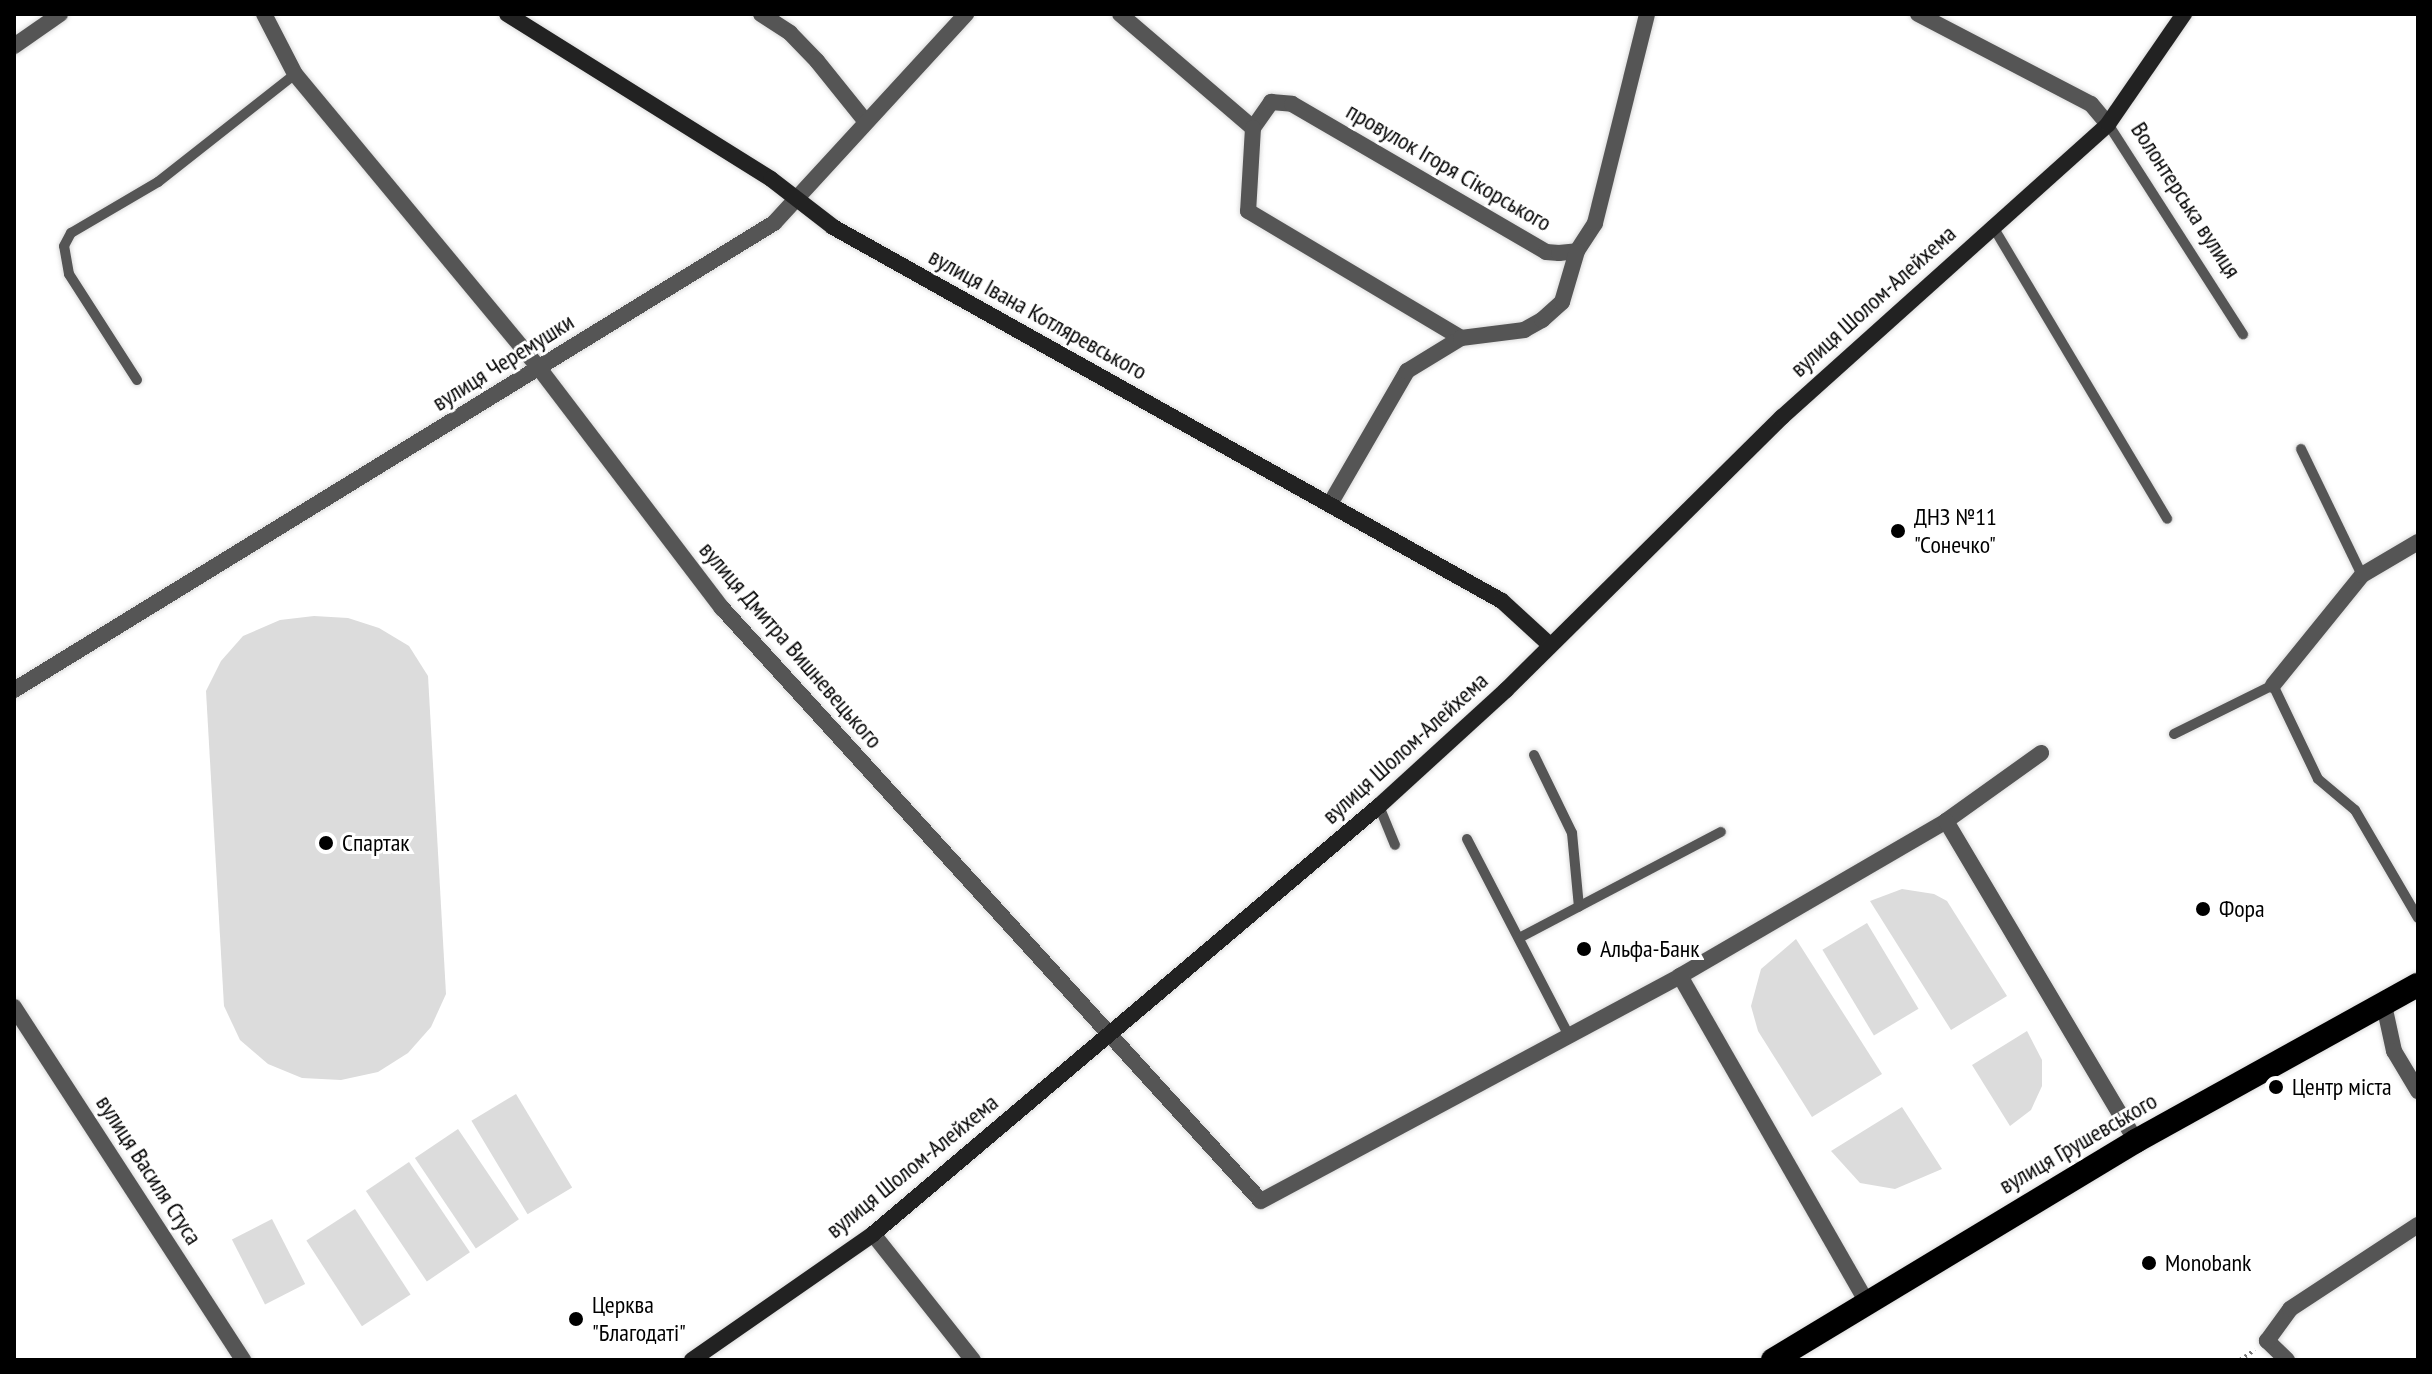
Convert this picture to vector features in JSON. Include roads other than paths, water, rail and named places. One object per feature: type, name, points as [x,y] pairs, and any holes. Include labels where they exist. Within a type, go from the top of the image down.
[{"type":"highway","name":"вулиця Грушевського","points":[[1773,1360],[1866,1301],[2136,1141],[2418,985]]},
{"type":"street","points":[[14,46],[60,14]]},
{"type":"street","name":"вулиця Дмитра Вишневецького","points":[[264,14],[295,74],[539,368],[722,608],[1261,1201],[1569,1036]]},
{"type":"street","name":"вулиця Івана Котляревського","points":[[507,14],[795,199],[833,227],[1502,601],[1550,645]]},
{"type":"street","points":[[761,14],[790,33],[866,122]]},
{"type":"street","name":"вулиця Черемушки","points":[[14,690],[774,223],[966,14]]},
{"type":"street","points":[[1120,14],[1253,128],[1248,211],[1461,338]]},
{"type":"street","points":[[1330,504],[1407,371],[1461,338],[1524,330],[1542,320],[1562,302],[1577,251],[1595,223],[1647,14]]},
{"type":"street","points":[[1918,14],[2091,104],[2108,124]]},
{"type":"street","name":"Волонтерська вулиця","points":[[2108,124],[2184,14]]},
{"type":"street","name":"провулок Ігоря Сікорського","points":[[1253,128],[1271,102],[1292,104],[1546,252],[1577,251]]},
{"type":"street","name":"вулиця Шолом-Алейхема","points":[[692,1360],[873,1234],[1379,806],[1550,645],[1782,417],[1992,225],[2108,124]]},
{"type":"street","points":[[2273,685],[2362,575],[2418,542]]},
{"type":"street","points":[[1569,1036],[1680,976],[1946,821],[2041,753]]},
{"type":"street","points":[[1946,821],[2136,1141]]},
{"type":"street","points":[[1680,976],[1866,1301]]},
{"type":"street","points":[[2384,1005],[2394,1051],[2418,1091]]},
{"type":"street","name":"вулиця Василя Стуса","points":[[14,1007],[243,1360]]},
{"type":"street","points":[[2287,1360],[2267,1341],[2290,1309],[2418,1225]]},
{"type":"street","points":[[873,1234],[973,1360]]},
{"type":"lane","points":[[137,380],[69,274],[64,246],[71,233],[158,182],[295,74]]},
{"type":"lane","name":"Волонтерська вулиця","points":[[2108,124],[2243,334]]},
{"type":"lane","points":[[1992,225],[2167,519]]},
{"type":"lane","points":[[2301,449],[2362,575]]},
{"type":"lane","points":[[2174,734],[2273,685],[2318,779],[2355,810],[2418,918]]},
{"type":"lane","points":[[1534,755],[1572,833],[1579,907]]},
{"type":"lane","points":[[1379,806],[1395,845]]},
{"type":"lane","points":[[1519,938],[1721,832]]},
{"type":"lane","points":[[1467,839],[1569,1036]]},
{"type":"place","name":"ДНЗ №11 \"Сонечко\"","points":[[1898,531]]},
{"type":"place","name":"Спартак","points":[[326,843]]},
{"type":"place","name":"Фора","points":[[2203,909]]},
{"type":"place","name":"Альфа-Банк","points":[[1584,949]]},
{"type":"place","name":"Центр міста","points":[[2276,1087]]},
{"type":"place","name":"Monobank","points":[[2149,1263]]},
{"type":"place","name":"Церква \"Благодаті\"","points":[[576,1319]]}]
